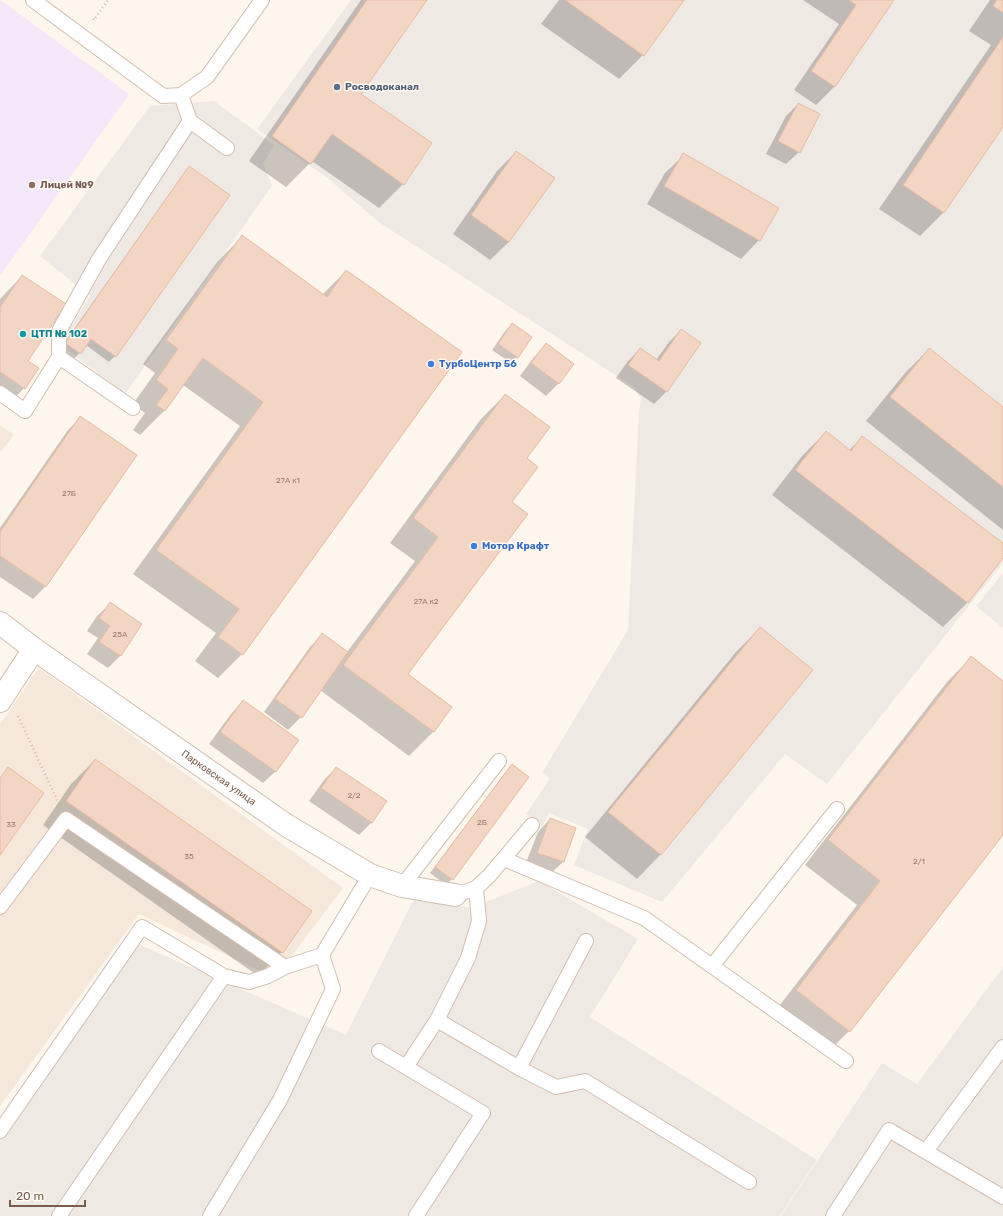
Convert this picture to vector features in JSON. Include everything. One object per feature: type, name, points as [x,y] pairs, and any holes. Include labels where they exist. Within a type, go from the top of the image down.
[{"type":"street","name":"Парковская улица","points":[[0,623],[34,649],[286,825],[370,875],[402,886],[455,895]]},
{"type":"street","points":[[0,701],[34,649]]},
{"type":"lane","points":[[33,0],[163,96],[181,95],[207,77],[262,0]]},
{"type":"lane","points":[[181,95],[190,121],[227,148]]},
{"type":"lane","points":[[0,393],[25,410],[59,357],[59,331],[99,259],[190,121]]},
{"type":"lane","points":[[59,357],[133,408]]},
{"type":"lane","points":[[402,886],[499,761]]},
{"type":"lane","points":[[712,966],[837,809]]},
{"type":"lane","points":[[0,907],[66,819],[285,967]]},
{"type":"lane","points":[[455,895],[476,888],[489,876],[532,826]]},
{"type":"lane","points":[[504,859],[644,918],[846,1061]]},
{"type":"lane","points":[[0,1131],[142,927],[224,976],[249,982],[268,976],[285,967],[322,955],[370,875]]},
{"type":"lane","points":[[406,1067],[436,1020],[468,958],[479,921],[476,888]]},
{"type":"lane","points":[[518,1068],[586,941]]},
{"type":"lane","points":[[210,1216],[280,1100],[333,989],[322,955]]},
{"type":"lane","points":[[60,1216],[224,976]]},
{"type":"lane","points":[[436,1020],[518,1068],[556,1087],[585,1081],[749,1182]]},
{"type":"lane","points":[[926,1151],[1003,1047]]},
{"type":"lane","points":[[379,1051],[483,1113],[416,1216]]},
{"type":"lane","points":[[833,1216],[890,1130],[1003,1197]]},
{"type":"path","points":[[94,20],[108,0]]},
{"type":"path","points":[[17,715],[66,819]]},
{"type":"shaded area","name":"Лицей №9","points":[[0,0],[129,94],[0,276]]},
{"type":"shaded area","name":"Росводоканал","points":[[351,0],[1003,0],[1003,563],[827,784],[785,754],[662,902],[574,865],[588,829],[549,813],[542,827],[526,814],[550,778],[542,773],[628,630],[639,411],[641,398],[634,387],[380,223],[325,176],[257,129]]},
{"type":"shaded area","points":[[214,101],[274,145],[263,164],[272,186],[125,394],[60,344],[90,296],[40,256],[150,106]]},
{"type":"shaded area","points":[[0,425],[14,435],[0,453]]},
{"type":"shaded area","points":[[1003,573],[1003,628],[976,606]]},
{"type":"shaded area","points":[[39,668],[343,888],[275,978],[139,914],[0,1106],[0,724]]},
{"type":"shaded area","points":[[539,881],[638,939],[590,1017],[817,1160],[780,1216],[0,1216],[0,1137],[138,944],[346,1035],[415,897],[471,908]]},
{"type":"shaded area","points":[[1003,967],[1003,1216],[781,1216],[882,1063],[917,1084]]},
{"type":"building","name":"Росводоканал","points":[[367,0],[427,0],[361,94],[432,143],[404,185],[332,134],[311,164],[272,136]]},
{"type":"building","points":[[565,0],[684,0],[644,56]]},
{"type":"building","points":[[849,0],[894,0],[835,87],[811,71],[856,5]]},
{"type":"building","points":[[997,0],[1003,0],[1003,13],[993,6]]},
{"type":"building","points":[[1003,37],[1003,127],[944,213],[903,185]]},
{"type":"building","points":[[798,103],[820,114],[800,153],[778,141]]},
{"type":"building","points":[[516,151],[555,178],[509,242],[471,215]]},
{"type":"building","points":[[683,153],[779,208],[760,241],[664,186]]},
{"type":"building","points":[[189,166],[230,195],[116,357],[91,339],[81,354],[65,343]]},
{"type":"building","points":[[242,235],[327,297],[346,270],[462,352],[243,655],[218,637],[239,609],[156,550],[263,402],[203,358],[165,411],[156,405],[168,389],[156,380],[178,349],[166,340]]},
{"type":"building","name":"ЦТП № 102","points":[[22,275],[66,304],[28,361],[39,368],[25,389],[0,372],[0,307]]},
{"type":"building","points":[[512,323],[532,337],[518,358],[498,344]]},
{"type":"building","points":[[681,329],[701,343],[667,392],[628,365],[640,348],[659,361]]},
{"type":"building","points":[[546,343],[574,364],[559,384],[531,363]]},
{"type":"building","points":[[929,348],[1003,407],[1003,487],[890,397]]},
{"type":"building","points":[[505,394],[550,427],[527,458],[538,467],[512,502],[528,514],[408,674],[452,707],[434,732],[343,665],[438,537],[413,518]]},
{"type":"building","points":[[80,416],[137,455],[46,587],[0,556],[0,532]]},
{"type":"building","points":[[826,431],[851,451],[862,436],[1003,543],[1003,558],[968,603],[795,470]]},
{"type":"building","points":[[110,602],[142,624],[121,656],[99,642],[110,626],[99,618]]},
{"type":"building","points":[[760,627],[813,670],[661,855],[608,812]]},
{"type":"building","points":[[322,633],[348,652],[302,718],[275,699]]},
{"type":"building","points":[[971,656],[1003,681],[1003,835],[850,1032],[796,990],[880,881],[828,840]]},
{"type":"building","points":[[243,700],[299,740],[276,772],[220,732]]},
{"type":"building","points":[[95,759],[312,911],[283,953],[66,801]]},
{"type":"building","points":[[512,764],[529,777],[453,880],[435,867]]},
{"type":"building","points":[[8,767],[44,793],[0,855],[0,778]]},
{"type":"building","points":[[336,767],[387,801],[372,823],[321,788]]},
{"type":"building","points":[[550,818],[576,828],[564,862],[537,853]]},
{"type":"place","name":"Росводоканал","points":[[337,87]]},
{"type":"place","name":"Лицей №9","points":[[32,185]]},
{"type":"place","name":"ЦТП № 102","points":[[23,334]]},
{"type":"place","name":"ТурбоЦентр 56","points":[[431,364]]},
{"type":"place","name":"Мотор Крафт","points":[[474,546]]}]
